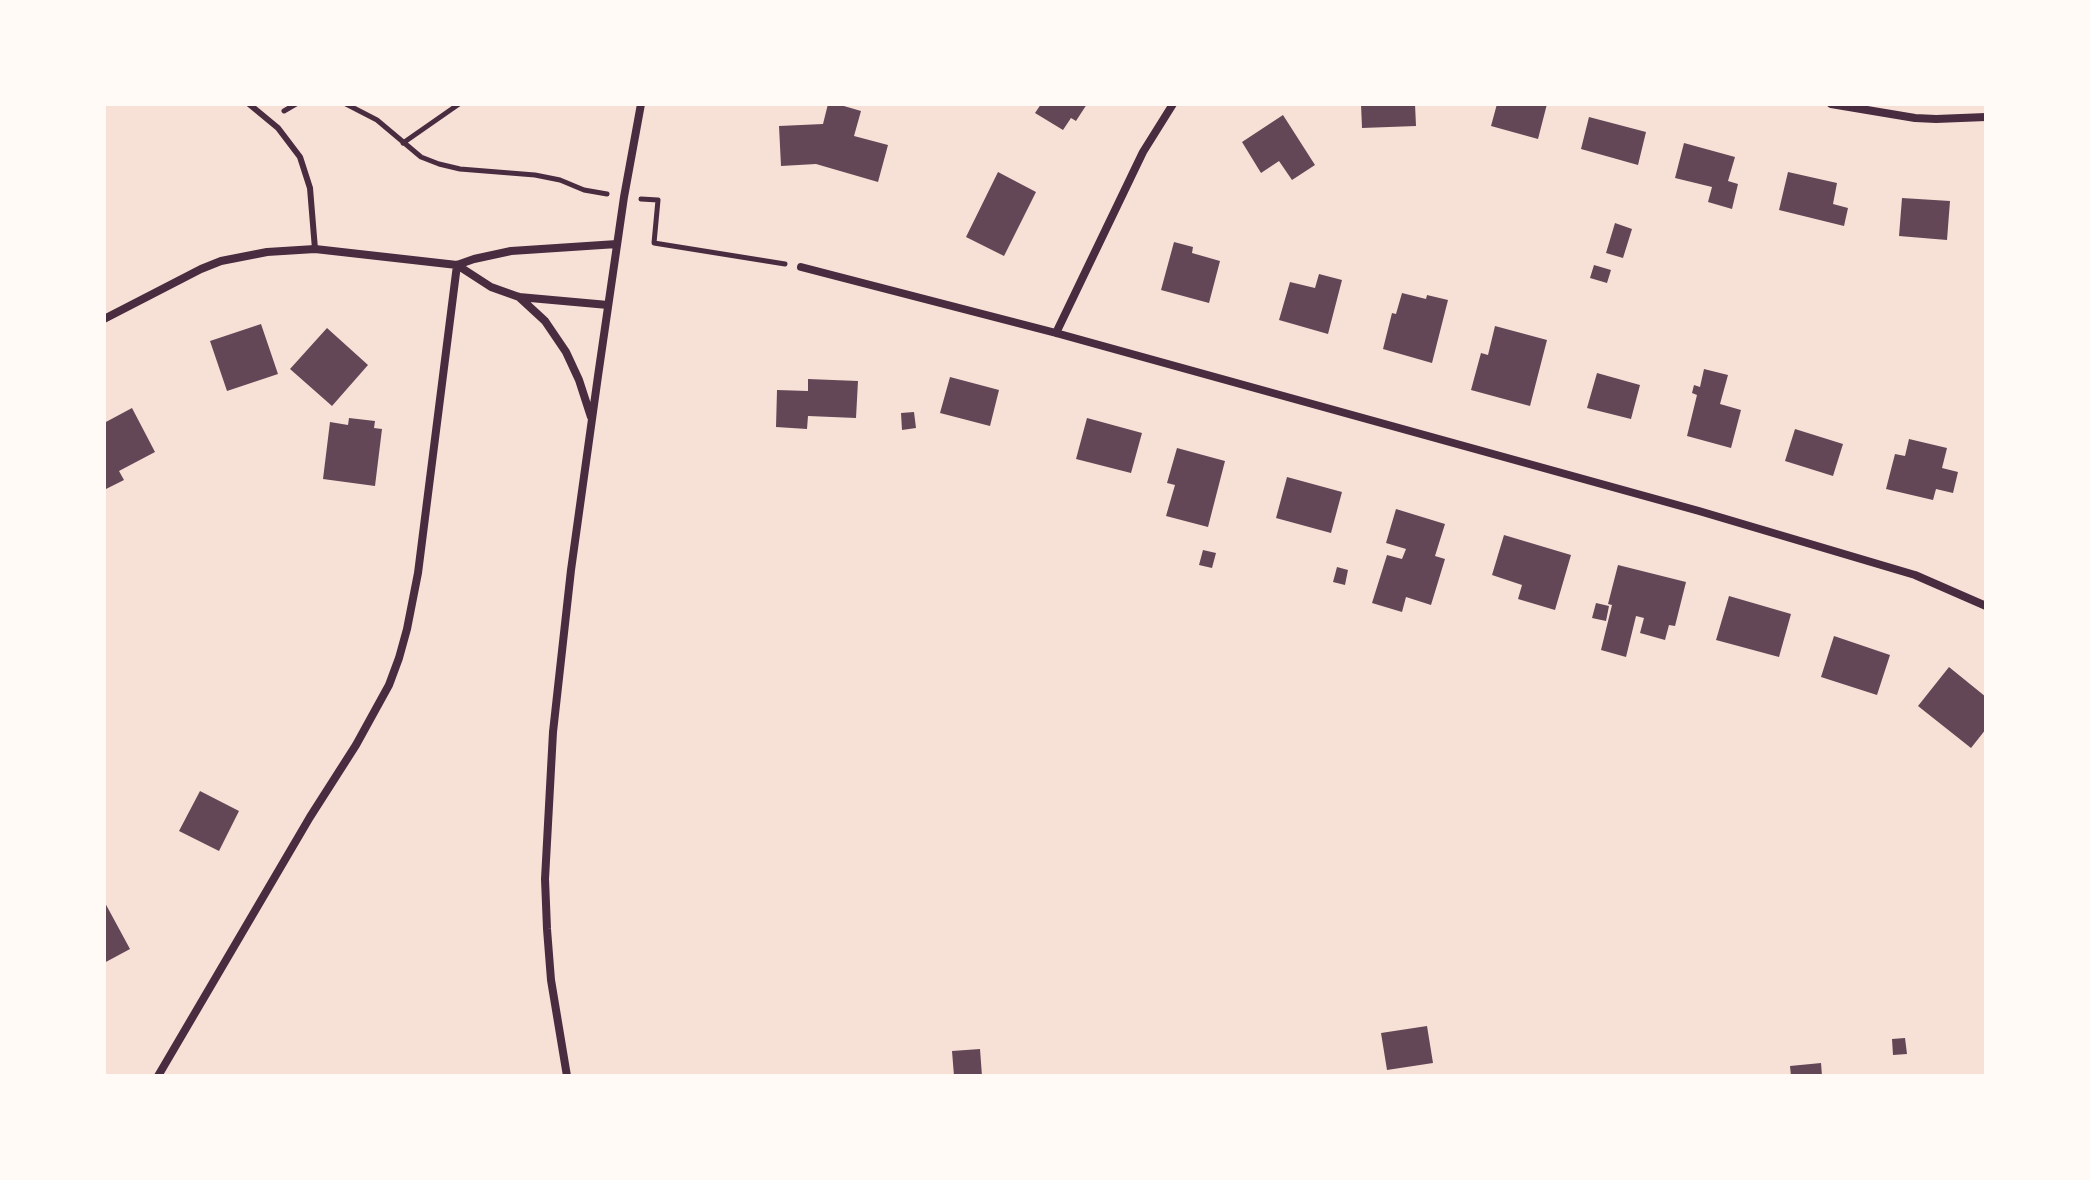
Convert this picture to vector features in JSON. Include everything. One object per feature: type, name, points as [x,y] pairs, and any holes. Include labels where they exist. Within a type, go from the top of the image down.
[{"type":"street","points":[[567,1076],[551,980],[547,929],[545,879],[553,732],[608,305],[641,104]]},
{"type":"street","points":[[1056,333],[1143,152],[1173,104]]},
{"type":"street","points":[[1831,104],[1915,118],[1986,117]]},
{"type":"street","points":[[104,319],[179,279],[221,261],[267,252],[315,249],[457,265],[511,251],[617,244]]},
{"type":"street","points":[[457,265],[491,287],[519,297],[608,305]]},
{"type":"street","points":[[158,1076],[372,717],[399,658],[418,573],[457,265]]},
{"type":"street","points":[[801,267],[1056,333],[1799,540],[1915,575],[1986,606]]},
{"type":"street","points":[[519,297],[545,321],[566,352],[579,380],[592,422]]},
{"type":"lane","points":[[249,104],[278,128],[300,157],[310,188],[315,249]]},
{"type":"path","points":[[346,104],[377,120],[421,157],[460,169],[535,175],[560,180],[584,190],[658,200],[654,243],[801,267]]},
{"type":"path","points":[[403,143],[459,104]]},
{"type":"building","points":[[828,104],[861,111],[854,136],[888,145],[878,182],[816,164],[781,166],[779,126],[823,124]]},
{"type":"building","points":[[1041,104],[1087,104],[1076,121],[1071,118],[1063,130],[1035,113]]},
{"type":"building","points":[[1361,104],[1415,104],[1416,126],[1362,128]]},
{"type":"building","points":[[1497,104],[1547,104],[1538,139],[1491,126]]},
{"type":"building","points":[[1283,115],[1315,165],[1292,180],[1279,161],[1261,173],[1242,142]]},
{"type":"building","points":[[1589,117],[1646,132],[1638,165],[1581,149]]},
{"type":"building","points":[[1684,143],[1735,157],[1728,181],[1738,184],[1732,209],[1708,202],[1712,187],[1675,178]]},
{"type":"building","points":[[998,172],[1036,192],[1004,256],[966,237]]},
{"type":"building","points":[[1788,172],[1837,183],[1833,204],[1848,208],[1844,226],[1779,210]]},
{"type":"building","points":[[1902,198],[1950,201],[1947,240],[1899,236]]},
{"type":"building","points":[[1615,223],[1632,229],[1623,258],[1606,253]]},
{"type":"building","points":[[1174,242],[1193,247],[1192,253],[1220,261],[1209,303],[1161,290]]},
{"type":"building","points":[[1594,265],[1611,270],[1607,283],[1590,278]]},
{"type":"building","points":[[1319,274],[1342,280],[1328,334],[1279,320],[1290,282],[1315,288]]},
{"type":"building","points":[[1402,293],[1448,300],[1432,363],[1383,349],[1392,313],[1396,314]]},
{"type":"building","points":[[261,324],[278,374],[227,391],[210,341]]},
{"type":"building","points":[[1495,326],[1547,340],[1530,406],[1471,390],[1481,353],[1488,355]]},
{"type":"building","points":[[327,328],[368,365],[332,406],[290,369]]},
{"type":"building","points":[[1704,369],[1728,375],[1720,404],[1741,410],[1731,448],[1687,436],[1697,395],[1692,393],[1694,385],[1700,387]]},
{"type":"building","points":[[1597,373],[1640,385],[1631,419],[1587,408]]},
{"type":"building","points":[[950,377],[999,390],[990,426],[940,413]]},
{"type":"building","points":[[808,379],[858,381],[856,418],[808,416],[807,429],[776,427],[777,390],[808,391]]},
{"type":"building","points":[[132,408],[155,452],[119,471],[124,480],[104,490],[104,423]]},
{"type":"building","points":[[914,412],[916,428],[902,430],[901,413]]},
{"type":"building","points":[[349,418],[375,421],[374,428],[382,429],[375,486],[323,479],[330,422],[348,425]]},
{"type":"building","points":[[1087,418],[1142,433],[1131,473],[1076,459]]},
{"type":"building","points":[[1795,429],[1843,444],[1833,476],[1785,461]]},
{"type":"building","points":[[1909,439],[1947,448],[1942,468],[1958,472],[1953,493],[1936,489],[1933,500],[1886,489],[1895,454],[1905,456]]},
{"type":"building","points":[[1177,448],[1225,461],[1208,527],[1166,516],[1175,485],[1167,483]]},
{"type":"building","points":[[1287,477],[1342,492],[1331,533],[1276,518]]},
{"type":"building","points":[[1396,509],[1445,524],[1435,556],[1445,559],[1431,605],[1406,597],[1402,612],[1372,603],[1387,555],[1402,559],[1406,549],[1386,543]]},
{"type":"building","points":[[1504,535],[1571,555],[1555,610],[1518,599],[1522,585],[1492,575]]},
{"type":"building","points":[[1203,550],[1216,553],[1212,568],[1199,565]]},
{"type":"building","points":[[1618,565],[1686,582],[1675,626],[1669,625],[1665,640],[1640,633],[1644,618],[1636,616],[1626,657],[1601,650]]},
{"type":"building","points":[[1337,567],[1348,570],[1345,585],[1333,582]]},
{"type":"building","points":[[1729,596],[1791,614],[1779,657],[1716,640]]},
{"type":"building","points":[[1596,603],[1609,606],[1606,621],[1592,618]]},
{"type":"building","points":[[1834,636],[1890,655],[1877,695],[1821,677]]},
{"type":"building","points":[[1949,667],[1986,697],[1986,729],[1971,748],[1918,706]]},
{"type":"building","points":[[200,791],[239,811],[219,851],[179,831]]},
{"type":"building","points":[[104,901],[130,949],[104,963]]},
{"type":"building","points":[[1427,1026],[1433,1063],[1387,1070],[1381,1033]]},
{"type":"building","points":[[1905,1038],[1907,1054],[1893,1055],[1892,1039]]},
{"type":"building","points":[[980,1049],[982,1076],[954,1076],[952,1051]]},
{"type":"building","points":[[1821,1063],[1822,1076],[1791,1076],[1790,1066]]}]
